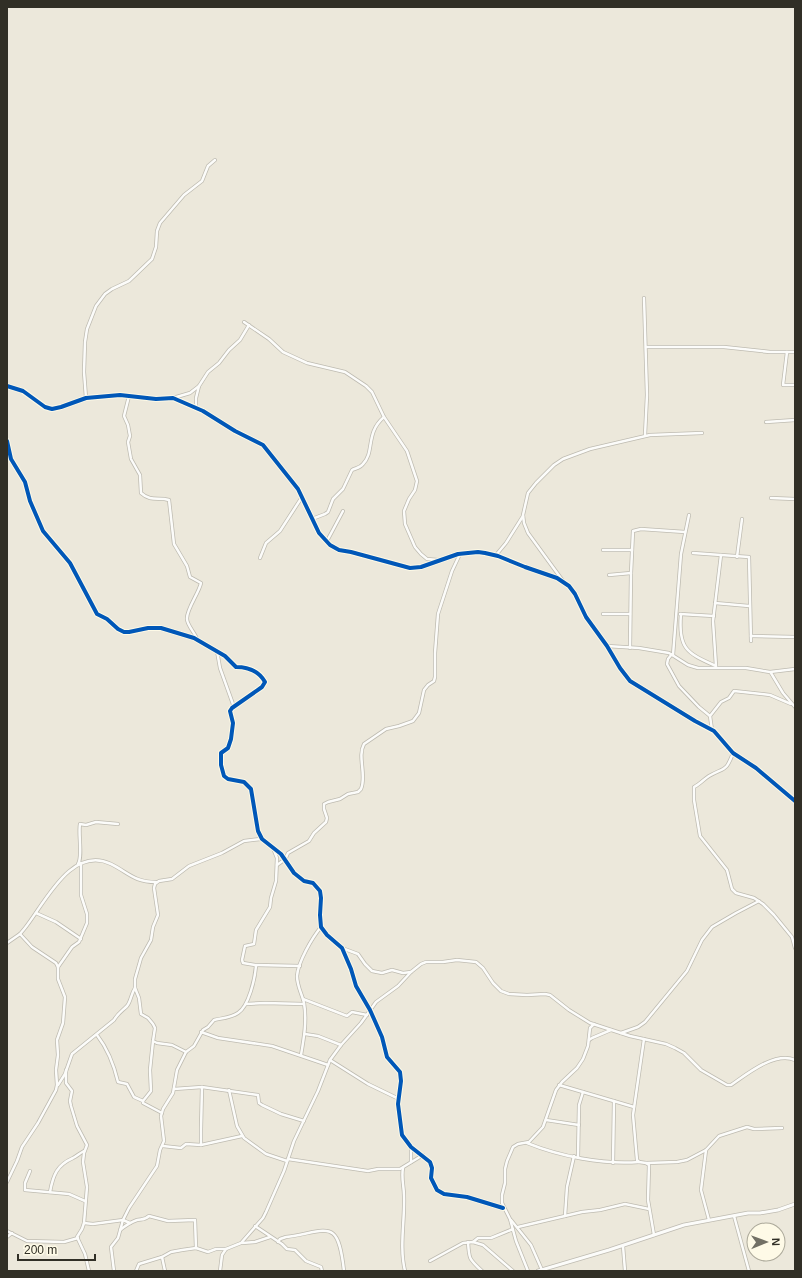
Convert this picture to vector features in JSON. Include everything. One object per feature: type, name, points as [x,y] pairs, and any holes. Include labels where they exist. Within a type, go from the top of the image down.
[{"type":"street","points":[[86,398],[84,372],[85,342],[87,329],[96,306],[105,294],[129,281],[152,258],[156,247],[156,231],[160,224],[184,195],[202,181],[208,166],[216,160]]},
{"type":"street","points":[[644,298],[646,347],[645,436]]},
{"type":"street","points":[[244,322],[283,352],[307,363],[345,372],[372,392],[384,417],[407,451],[416,481],[415,490],[404,511],[405,524],[414,544],[421,554],[427,559],[438,561]]},
{"type":"street","points":[[196,408],[196,398],[199,386],[208,372],[219,363],[229,350],[240,340],[249,325]]},
{"type":"street","points":[[646,347],[724,347],[758,352],[795,352]]},
{"type":"street","points":[[787,352],[783,385],[795,385]]},
{"type":"street","points":[[7,386],[23,391],[45,407],[52,409],[86,398],[111,395],[156,399],[173,398],[190,393],[199,386]]},
{"type":"street","points":[[128,396],[124,416],[129,428],[130,436],[128,442],[131,459],[140,475],[141,493],[149,498],[169,500],[174,544],[187,566],[190,577],[201,582],[198,593],[187,617],[187,621],[198,640]]},
{"type":"street","points":[[173,398],[203,411],[235,431],[263,445],[292,481],[302,497],[319,533],[330,545],[339,550],[360,554],[405,568],[420,567],[460,554],[478,552],[496,555],[550,575],[564,582]]},
{"type":"street","points":[[312,519],[328,512],[333,498],[343,489],[352,470],[364,464],[375,427],[384,417]]},
{"type":"street","points":[[766,422],[795,420]]},
{"type":"street","points":[[496,555],[506,543],[523,515],[528,493],[554,465],[563,459],[590,449],[645,436],[702,433]]},
{"type":"street","points":[[7,441],[11,459],[25,482],[30,501],[43,531],[70,563],[97,614],[107,619],[118,629],[124,632],[148,628],[165,629],[198,640],[228,658],[236,667],[246,667],[258,673],[265,682],[262,687],[230,711],[233,723],[230,743],[228,748],[221,753],[220,765],[224,776],[228,779],[244,782],[251,789],[259,835],[281,854],[291,870],[297,876],[304,881],[313,883],[318,888],[321,898],[321,927],[326,935],[342,948],[358,954],[372,971],[382,972],[392,970],[411,972]]},
{"type":"street","points":[[260,558],[266,543],[280,531],[302,497]]},
{"type":"street","points":[[770,498],[795,499]]},
{"type":"street","points":[[327,542],[343,511]]},
{"type":"street","points":[[523,515],[528,533],[564,582],[575,594],[586,617],[608,646],[620,668],[630,681],[712,730],[733,753],[756,768],[795,801]]},
{"type":"street","points":[[689,515],[681,554],[673,655],[667,661],[667,664],[679,686],[710,716]]},
{"type":"street","points":[[737,557],[742,519]]},
{"type":"street","points":[[630,648],[633,531],[664,530],[685,532]]},
{"type":"street","points":[[603,550],[632,550]]},
{"type":"street","points":[[692,553],[749,558],[751,641]]},
{"type":"street","points":[[276,866],[284,860],[288,853],[309,841],[314,833],[326,822],[327,818],[324,804],[340,799],[348,794],[358,792],[362,789],[362,751],[364,744],[386,729],[409,723],[418,716],[421,709],[424,690],[434,681],[438,614],[452,571],[460,554]]},
{"type":"street","points":[[681,614],[680,636],[687,650],[716,666],[714,616],[721,555]]},
{"type":"street","points":[[609,575],[631,573]]},
{"type":"street","points":[[715,602],[749,606]]},
{"type":"street","points":[[676,613],[714,616]]},
{"type":"street","points":[[603,614],[630,614]]},
{"type":"street","points":[[751,636],[795,637]]},
{"type":"street","points":[[608,646],[664,652],[673,655],[688,665],[698,668],[753,668],[770,672],[795,669]]},
{"type":"street","points":[[217,651],[220,668],[234,707]]},
{"type":"street","points":[[770,672],[791,704]]},
{"type":"street","points":[[712,730],[710,716],[721,702],[729,698],[732,693],[737,690],[770,694],[795,707]]},
{"type":"street","points":[[733,753],[728,766],[725,769],[711,775],[701,784],[694,787],[694,800],[698,830],[703,840],[727,870],[731,887],[734,891],[754,898],[774,915],[792,937],[795,948]]},
{"type":"street","points":[[58,967],[72,947],[80,939],[85,930],[88,918],[81,895],[79,864],[80,824],[86,825],[96,822],[118,824]]},
{"type":"street","points":[[255,839],[259,835]]},
{"type":"street","points":[[7,943],[20,934],[59,882],[79,864],[93,860],[101,860],[112,864],[137,880],[156,882],[172,879],[192,864],[222,853],[244,841],[262,839]]},
{"type":"street","points":[[273,848],[276,857],[276,882],[270,907],[256,928],[254,944],[245,946],[242,960],[243,963],[256,965],[300,966]]},
{"type":"street","points":[[7,1182],[22,1147],[38,1123],[66,1070],[72,1054],[114,1020],[118,1013],[127,1006],[131,994],[135,988],[141,958],[151,940],[153,927],[158,915],[158,906],[154,888],[156,882]]},
{"type":"street","points":[[621,1033],[638,1027],[645,1022],[689,968],[700,943],[712,927],[736,912],[759,901]]},
{"type":"street","points":[[36,913],[56,922],[80,939]]},
{"type":"street","points":[[301,1055],[305,1034],[304,1004],[297,976],[313,938],[321,927]]},
{"type":"street","points":[[20,934],[32,948],[55,962],[58,967],[58,979],[65,993],[63,1023],[57,1040],[57,1086]]},
{"type":"street","points":[[342,948],[356,986],[370,1010],[384,1043],[387,1057],[400,1072],[400,1131],[404,1138],[411,1147],[423,1155],[431,1165],[431,1178],[437,1190],[444,1194],[467,1197],[503,1208]]},
{"type":"street","points":[[241,1243],[266,1212],[294,1141],[318,1092],[330,1060],[376,1002],[401,984],[411,972],[421,964],[426,962],[473,960],[483,968],[493,983],[501,991],[509,994],[550,995],[569,1010],[590,1023],[621,1033],[666,1044],[675,1048],[684,1053],[701,1070],[727,1086],[731,1085],[752,1070],[772,1061],[784,1058],[795,1060]]},
{"type":"street","points":[[114,1271],[111,1249],[112,1246],[117,1239],[123,1220],[136,1195],[151,1177],[157,1166],[159,1153],[164,1141],[161,1121],[162,1113],[174,1090],[177,1070],[186,1052],[194,1046],[201,1032],[214,1020],[223,1019],[239,1013],[246,1004],[256,965]]},
{"type":"street","points":[[135,988],[139,998],[141,1014],[150,1019],[154,1026],[150,1070],[151,1091],[143,1102]]},
{"type":"street","points":[[303,998],[347,1016],[352,1012],[367,1015]]},
{"type":"street","points":[[246,1004],[304,1004]]},
{"type":"street","points":[[542,1270],[531,1245],[503,1208],[502,1199],[505,1169],[509,1154],[514,1146],[526,1143],[539,1132],[546,1120],[554,1095],[559,1085],[581,1064],[586,1051],[591,1026],[590,1023]]},
{"type":"street","points":[[588,1041],[612,1030]]},
{"type":"street","points":[[201,1032],[215,1038],[272,1046],[328,1065]]},
{"type":"street","points":[[97,1034],[105,1046],[116,1071],[118,1082],[127,1084],[134,1097],[162,1113]]},
{"type":"street","points":[[305,1034],[318,1036],[341,1045]]},
{"type":"street","points":[[639,1162],[636,1150],[634,1107],[644,1039]]},
{"type":"street","points":[[153,1041],[172,1045],[186,1052]]},
{"type":"street","points":[[330,1060],[368,1084],[399,1099]]},
{"type":"street","points":[[66,1070],[66,1083],[72,1091],[70,1104],[77,1126],[86,1144],[83,1162],[86,1177],[84,1223],[78,1238],[89,1271]]},
{"type":"street","points":[[559,1085],[634,1107]]},
{"type":"street","points":[[174,1090],[202,1088],[229,1090],[258,1095],[259,1103],[262,1105],[281,1114],[304,1121]]},
{"type":"street","points":[[201,1144],[200,1129],[202,1088]]},
{"type":"street","points":[[229,1090],[237,1126],[242,1136],[266,1154],[287,1160],[365,1171],[403,1168],[423,1155]]},
{"type":"street","points":[[578,1157],[579,1105],[583,1092]]},
{"type":"street","points":[[613,1163],[614,1101]]},
{"type":"street","points":[[546,1120],[579,1125]]},
{"type":"street","points":[[526,1143],[547,1150],[613,1163],[683,1161],[706,1150],[719,1136],[747,1127],[754,1129],[782,1128]]},
{"type":"street","points":[[162,1146],[181,1148],[186,1144],[201,1144],[242,1136]]},
{"type":"street","points":[[411,1147],[411,1162]]},
{"type":"street","points":[[706,1150],[701,1190],[709,1220]]},
{"type":"street","points":[[50,1192],[53,1178],[58,1168],[68,1159],[74,1158],[84,1151]]},
{"type":"street","points":[[569,1155],[572,1162]]},
{"type":"street","points":[[565,1216],[567,1187],[574,1156]]},
{"type":"street","points":[[646,1163],[649,1165],[649,1208],[654,1236]]},
{"type":"street","points":[[403,1168],[404,1195],[402,1254],[405,1271]]},
{"type":"street","points":[[398,1169],[402,1173]]},
{"type":"street","points":[[30,1171],[25,1182],[25,1190],[69,1194],[85,1201]]},
{"type":"street","points":[[497,1206],[502,1199]]},
{"type":"street","points":[[518,1228],[582,1212],[600,1210],[625,1204],[649,1208]]},
{"type":"street","points":[[538,1271],[623,1246],[684,1225],[748,1213],[778,1210],[795,1204]]},
{"type":"street","points":[[120,1231],[126,1225],[150,1216],[168,1221],[195,1220],[196,1248]]},
{"type":"street","points":[[734,1216],[749,1271]]},
{"type":"street","points":[[510,1219],[528,1271]]},
{"type":"street","points":[[84,1223],[93,1224],[123,1220],[131,1223]]},
{"type":"street","points":[[255,1226],[287,1249],[295,1250],[306,1261],[321,1267],[322,1271]]},
{"type":"street","points":[[473,1242],[480,1238],[494,1237],[513,1229]]},
{"type":"street","points":[[278,1242],[282,1238],[320,1230],[332,1232],[336,1236],[341,1250],[344,1271]]},
{"type":"street","points":[[7,1231],[25,1240],[44,1242],[64,1242],[78,1238]]},
{"type":"street","points":[[7,1237],[12,1233]]},
{"type":"street","points":[[136,1271],[139,1264],[162,1257],[172,1252],[196,1248],[208,1252],[216,1249],[226,1249],[241,1243],[255,1242],[270,1237]]},
{"type":"street","points":[[468,1242],[468,1255],[482,1271]]},
{"type":"street","points":[[430,1261],[463,1243],[473,1242],[483,1245],[513,1271]]},
{"type":"street","points":[[623,1246],[625,1271]]},
{"type":"street","points":[[220,1271],[222,1255],[226,1249]]},
{"type":"street","points":[[162,1257],[164,1271]]},
{"type":"cycle path","points":[[7,386],[23,391],[45,407],[52,409],[86,398],[120,395],[156,399],[173,398],[203,411],[235,431],[263,445],[298,489],[319,533],[330,545],[339,550],[410,568],[421,567],[458,554],[478,552],[498,556],[557,578],[569,586],[575,594],[586,617],[630,681],[714,731],[733,753],[756,768],[795,801]]},
{"type":"cycle path","points":[[7,441],[11,459],[25,482],[30,501],[43,531],[70,563],[97,614],[107,619],[118,629],[124,632],[148,628],[161,628],[194,638],[225,656],[236,667],[249,669],[256,672],[263,678],[265,682],[262,687],[230,711],[233,723],[231,739],[228,748],[221,753],[221,765],[224,776],[228,779],[244,782],[251,789],[258,831],[262,839],[281,854],[294,873],[304,881],[313,883],[320,891],[321,927],[327,935],[342,948],[356,986],[370,1010],[382,1037],[387,1057],[400,1072],[401,1081],[398,1104],[402,1135],[411,1147],[430,1162],[432,1168],[431,1178],[437,1190],[444,1194],[467,1197],[503,1208]]}]
